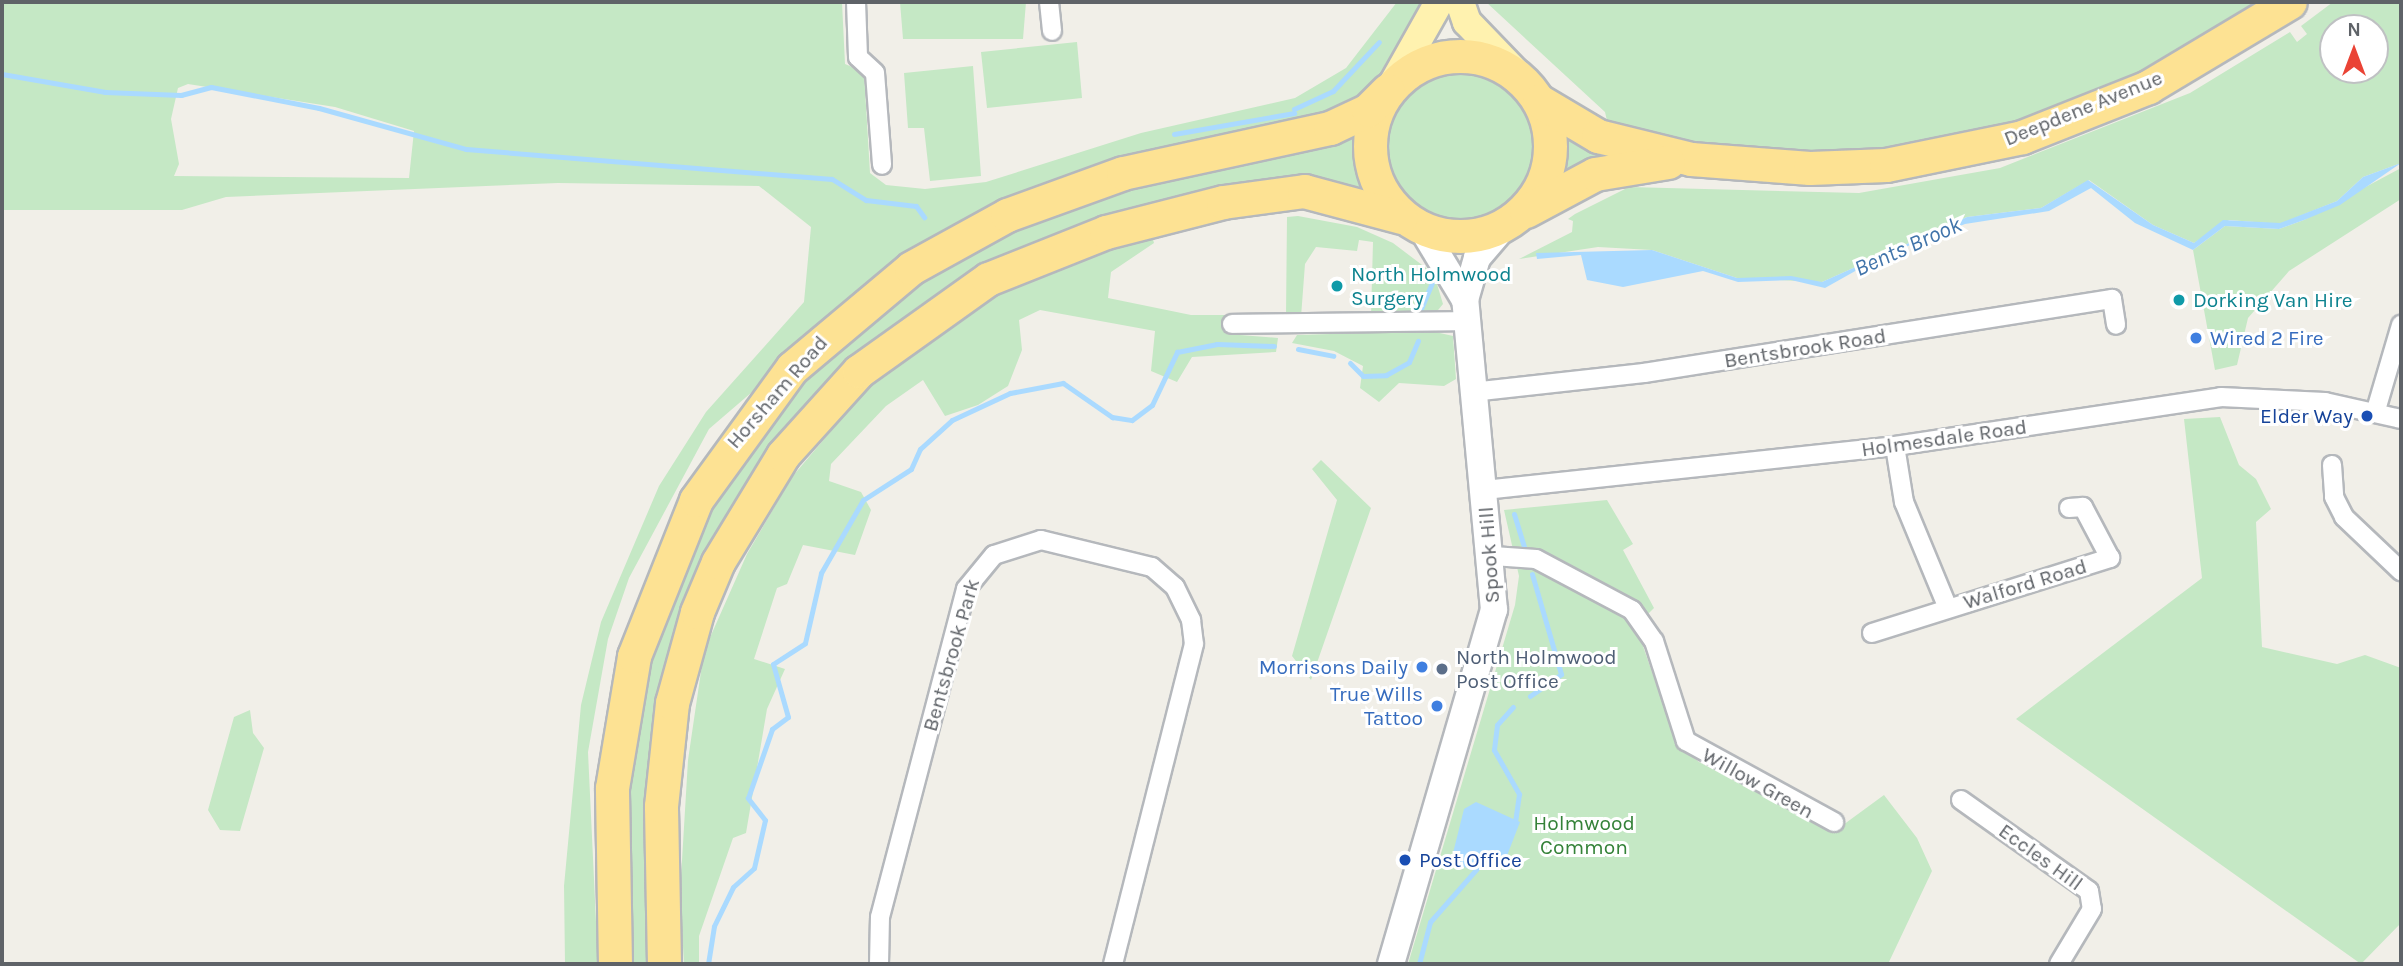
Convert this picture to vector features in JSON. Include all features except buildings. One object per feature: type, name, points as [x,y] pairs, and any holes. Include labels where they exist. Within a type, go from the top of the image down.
[{"type":"highway","name":"Deepdene Avenue","points":[[1510,221],[1595,174],[1691,159],[1886,165],[2022,136],[2148,87],[2290,2]]},
{"type":"highway","points":[[664,964],[661,806],[673,703],[697,612],[718,562],[783,455],[859,371],[988,279],[1144,221],[1304,191],[1412,224],[1463,238],[1510,221],[1533,199],[1550,157],[1530,90],[1468,57],[1418,64],[1391,86],[1370,143],[1374,172],[1412,224]]},
{"type":"highway","name":"Horsham Road","points":[[615,964],[612,788],[634,656],[696,500],[792,368],[911,268],[1007,215],[1123,173],[1330,128],[1368,110],[1391,86]]},
{"type":"highway","name":"Deepdene Avenue","points":[[1530,90],[1598,136],[1691,159]]},
{"type":"main road","points":[[1391,86],[1439,2]]},
{"type":"main road","points":[[1460,2],[1467,22],[1530,90]]},
{"type":"street","points":[[856,2],[858,57],[875,73],[882,165]]},
{"type":"street","points":[[1049,2],[1052,31]]},
{"type":"street","name":"Spook Hill","points":[[1391,964],[1487,646],[1493,556],[1472,392],[1466,310],[1477,258],[1510,221]]},
{"type":"street","name":"Spook Hill","points":[[1412,224],[1466,310]]},
{"type":"street","name":"Bentsbrook Road","points":[[1472,392],[1632,375],[2112,299],[2116,324]]},
{"type":"street","points":[[1232,324],[1466,310]]},
{"type":"street","points":[[2376,410],[2401,326]]},
{"type":"street","name":"Holmesdale Road","points":[[1484,490],[1895,446],[2221,397],[2276,397],[2376,410],[2401,419]]},
{"type":"street","points":[[1895,446],[1903,502],[1948,608]]},
{"type":"street","points":[[2333,465],[2334,497],[2344,517],[2401,571]]},
{"type":"street","name":"Walford Road","points":[[1871,633],[2110,558],[2083,507],[2069,508]]},
{"type":"street","name":"Bentsbrook Park","points":[[879,964],[880,917],[966,589],[994,555],[1041,540],[1152,567],[1175,587],[1191,620],[1194,644],[1114,964]]},
{"type":"street","name":"Willow Green","points":[[1493,556],[1536,559],[1632,610],[1654,641],[1686,741],[1834,822]]},
{"type":"street","name":"Eccles Hill","points":[[1961,800],[2089,891],[2092,909],[2059,964]]},
{"type":"green space","points":[[2,2],[842,2],[845,64],[864,72],[870,173],[886,185],[925,189],[986,182],[1141,133],[1295,98],[1346,68],[1397,2],[1426,2],[1420,23],[1356,108],[1082,178],[794,353],[787,348],[752,392],[709,429],[629,578],[608,639],[588,752],[598,964],[565,964],[564,886],[581,705],[601,622],[659,486],[706,412],[804,302],[811,227],[759,186],[558,183],[226,197],[182,210],[2,210]],"holes":[[[188,84],[335,107],[414,131],[409,178],[174,176],[179,164],[171,119],[178,88]]]},
{"type":"green space","points":[[900,2],[1026,2],[1023,39],[903,39]]},
{"type":"green space","points":[[1486,2],[2273,2],[2070,110],[1880,154],[1771,155],[1682,145],[1608,125],[1605,112]]},
{"type":"green space","points":[[2333,2],[2401,2],[2401,163],[2363,177],[2337,201],[2280,224],[2229,220],[2194,243],[2153,225],[2089,180],[2041,208],[1967,217],[1822,282],[1737,278],[1652,250],[1598,247],[1519,259],[1572,232],[1573,221],[1568,219],[1575,214],[1629,187],[1859,193],[2000,168],[2190,93],[2290,32],[2297,42],[2307,34],[2301,26]]},
{"type":"green space","points":[[1077,42],[1082,98],[987,108],[981,52]]},
{"type":"green space","points":[[973,66],[981,176],[930,181],[924,128],[908,128],[904,73]]},
{"type":"green space","points":[[1460,72],[1489,78],[1513,94],[1529,118],[1535,147],[1529,176],[1513,200],[1489,216],[1460,222],[1431,216],[1407,200],[1391,176],[1385,147],[1391,118],[1407,94],[1431,78]]},
{"type":"green space","points":[[1359,128],[1358,169],[1367,191],[1342,184],[989,265],[920,305],[871,345],[703,571],[653,964],[626,964],[621,898],[634,707],[683,552],[761,421],[868,312],[971,244],[1090,195]]},
{"type":"green space","points":[[1563,134],[1616,151],[1557,182]]},
{"type":"green space","points":[[2401,168],[2401,199],[2289,271],[2248,318],[2237,365],[2215,370],[2193,250],[2225,226],[2279,229],[2304,220]]},
{"type":"green space","points":[[1298,216],[1357,227],[1393,243],[1434,274],[1443,304],[1434,315],[1371,316],[1373,242],[1359,240],[1357,251],[1316,247],[1305,264],[1301,317],[1286,315],[1287,217]]},
{"type":"green space","points":[[1152,236],[1154,243],[1111,272],[1108,298],[1191,315],[1228,315],[1227,334],[1278,338],[1276,352],[1192,357],[1177,382],[1151,371],[1155,331],[1040,310],[1019,320],[1022,350],[1008,386],[978,405],[945,416],[923,380],[886,406],[831,464],[829,481],[861,492],[871,510],[855,555],[803,545],[787,584],[777,588],[754,659],[785,669],[767,709],[746,833],[733,838],[699,936],[699,964],[684,964],[680,894],[688,760],[704,651],[747,554],[792,477],[865,391],[937,329],[998,291]]},
{"type":"green space","points":[[1431,331],[1453,336],[1456,379],[1444,386],[1399,383],[1379,402],[1360,388],[1363,366],[1334,351],[1292,343],[1297,335]]},
{"type":"green space","points":[[2220,417],[2239,465],[2256,479],[2271,509],[2256,522],[2262,647],[2337,664],[2365,655],[2401,668],[2401,923],[2361,964],[2016,719],[2202,578],[2184,419]]},
{"type":"green space","points":[[1321,460],[1371,508],[1311,680],[1292,656],[1337,500],[1312,469]]},
{"type":"green space","name":"Holmwood Common","points":[[1607,500],[1633,544],[1623,550],[1654,608],[1636,626],[1677,744],[1699,762],[1822,825],[1843,825],[1884,795],[1917,838],[1932,871],[1888,964],[1408,964],[1515,605],[1519,576],[1504,510]]},
{"type":"green space","points":[[250,710],[253,733],[264,748],[240,831],[220,830],[208,810],[234,717]]},
{"type":"water","points":[[2401,163],[2340,205],[2279,229],[2225,226],[2193,250],[2135,223],[2091,188],[2049,211],[1965,224],[1882,256],[1825,288],[1791,280],[1738,282],[1703,271],[1623,287],[1587,280],[1581,255],[1537,259],[1536,253],[1652,250],[1737,278],[1791,276],[1822,282],[1967,217],[2041,208],[2088,180],[2153,225],[2194,243],[2223,220],[2280,223],[2337,201],[2363,177]]},
{"type":"water","points":[[1476,802],[1520,822],[1503,866],[1471,870],[1451,861],[1464,809]]},
{"type":"waterway","points":[[1294,109],[1333,91],[1379,42]]},
{"type":"waterway","points":[[2,74],[105,92],[181,95],[211,87],[319,108],[466,149],[832,179],[866,200],[916,206],[924,217]]},
{"type":"waterway","points":[[1174,134],[1294,113]]},
{"type":"waterway","name":"Bents Brook","points":[[1420,311],[1433,280]]},
{"type":"waterway","name":"Bents Brook","points":[[1350,363],[1363,376],[1386,375],[1409,362],[1418,341]]},
{"type":"waterway","name":"Bents Brook","points":[[708,964],[714,926],[733,887],[754,868],[765,820],[748,798],[772,729],[788,717],[773,664],[805,643],[821,573],[863,500],[911,469],[920,449],[952,420],[1010,393],[1063,383],[1112,417],[1132,420],[1152,405],[1177,352],[1217,344],[1274,346]]},
{"type":"waterway","name":"Bents Brook","points":[[1298,349],[1333,356]]},
{"type":"waterway","points":[[1514,514],[1525,550]]},
{"type":"waterway","points":[[1530,696],[1561,674],[1532,574]]},
{"type":"waterway","points":[[1513,707],[1497,725],[1494,750],[1519,794],[1515,823]]},
{"type":"waterway","points":[[1419,964],[1430,922],[1480,865]]},
{"type":"place","name":"North Holmwood Surgery","points":[[1337,286]]},
{"type":"place","name":"Dorking Van Hire","points":[[2179,300]]},
{"type":"place","name":"Wired 2 Fire","points":[[2196,338]]},
{"type":"place","name":"Elder Way","points":[[2367,416]]},
{"type":"place","name":"Morrisons Daily","points":[[1422,667]]},
{"type":"place","name":"North Holmwood Post Office","points":[[1442,669]]},
{"type":"place","name":"True Wills Tattoo","points":[[1437,706]]},
{"type":"place","name":"Post Office","points":[[1405,860]]}]
